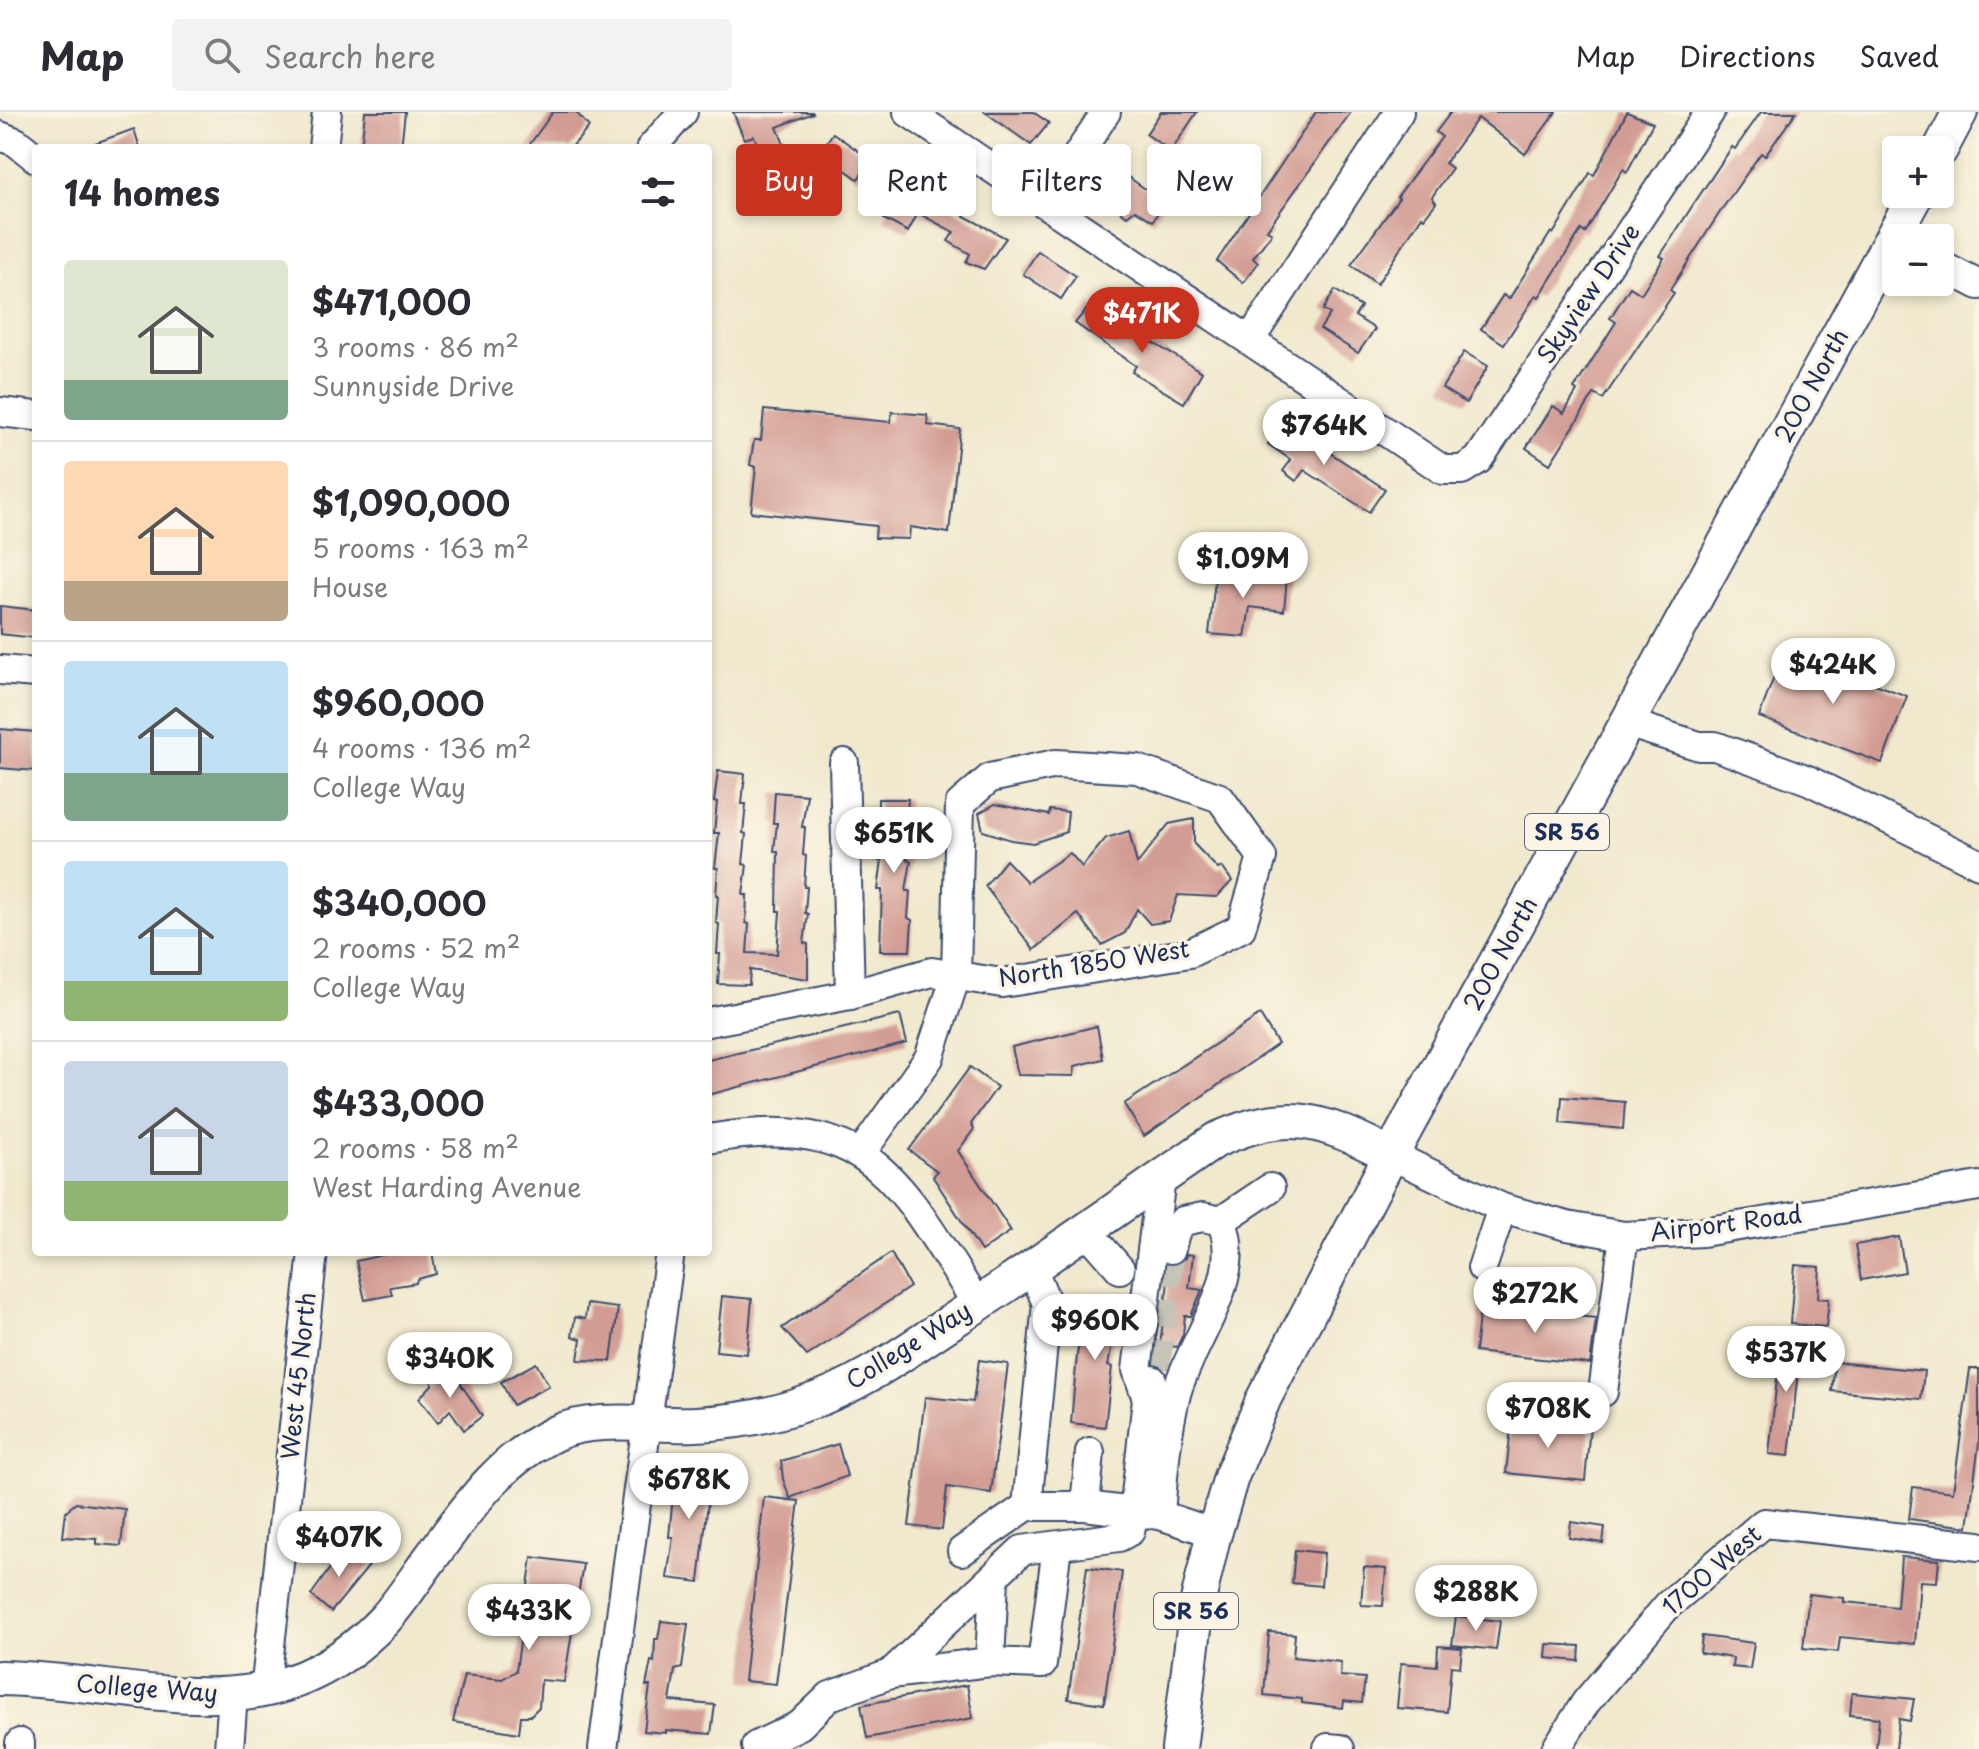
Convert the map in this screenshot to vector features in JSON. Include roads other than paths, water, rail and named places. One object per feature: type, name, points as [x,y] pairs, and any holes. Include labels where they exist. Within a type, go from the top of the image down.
[{"type":"main road","points":[[1947,136],[1960,112]]},
{"type":"main road","name":"200 North","points":[[1179,1749],[1197,1605],[1214,1533],[1231,1477],[1264,1398],[1391,1155],[1882,263]]},
{"type":"main road","name":"College Way","points":[[0,1678],[207,1697],[249,1693],[316,1673],[356,1646],[386,1617],[484,1487],[520,1452],[560,1431],[603,1424],[694,1424],[750,1419],[807,1403],[863,1379],[1216,1140],[1249,1126],[1281,1120],[1311,1121],[1347,1133],[1391,1155]]},
{"type":"street","points":[[323,144],[327,112]]},
{"type":"street","points":[[655,144],[683,112]]},
{"type":"street","points":[[908,112],[992,167]]},
{"type":"street","points":[[1085,144],[1106,112]]},
{"type":"street","points":[[1065,216],[1250,340],[1399,112]]},
{"type":"street","name":"Skyview Drive","points":[[1250,340],[1443,470],[1462,470],[1478,460],[1710,112]]},
{"type":"street","points":[[0,136],[16,142],[32,155]]},
{"type":"street","points":[[1954,272],[1979,285]]},
{"type":"street","points":[[0,412],[32,416]]},
{"type":"street","points":[[0,670],[32,673]]},
{"type":"street","points":[[1627,723],[1699,746],[1715,746],[1808,780],[1979,864]]},
{"type":"street","points":[[844,763],[850,995]]},
{"type":"street","name":"North 1850 West","points":[[712,1021],[850,995],[932,972],[956,976],[1002,983],[1190,953],[1241,928],[1262,857],[1220,798],[1137,769],[1056,764],[990,778],[960,804],[956,976]]},
{"type":"street","points":[[861,1153],[929,1058],[956,976]]},
{"type":"street","points":[[712,1139],[774,1131],[814,1135],[861,1153],[896,1183],[914,1205],[977,1304]]},
{"type":"street","name":"Airport Road","points":[[1391,1155],[1502,1208],[1567,1226],[1624,1236],[1703,1232],[1979,1186]]},
{"type":"street","points":[[1147,1399],[1137,1370],[1161,1178]]},
{"type":"street","points":[[1171,1249],[1175,1232],[1183,1221],[1203,1217],[1221,1221],[1270,1188]]},
{"type":"street","points":[[1482,1268],[1502,1208]]},
{"type":"street","points":[[890,1674],[1022,1550],[1119,1537],[1147,1514],[1174,1404],[1198,1339],[1219,1299],[1228,1236],[1221,1221]]},
{"type":"street","points":[[1085,1229],[1120,1269]]},
{"type":"street","points":[[1603,1392],[1624,1236]]},
{"type":"street","name":"West 45 North","points":[[229,1749],[249,1693],[312,1256]]},
{"type":"street","points":[[603,1749],[669,1256]]},
{"type":"street","points":[[1027,1506],[1047,1304],[1032,1267]]},
{"type":"street","points":[[1147,1514],[1147,1399],[1156,1368]]},
{"type":"street","points":[[1085,1506],[1090,1452]]},
{"type":"street","points":[[962,1551],[1027,1506],[1085,1506],[1147,1514],[1214,1533]]},
{"type":"street","name":"1700 West","points":[[1556,1749],[1586,1702],[1668,1605],[1764,1523],[1979,1546]]},
{"type":"street","points":[[756,1746],[800,1725],[830,1696],[890,1674],[990,1662],[1042,1664],[1057,1546]]},
{"type":"street","points":[[990,1662],[994,1578]]},
{"type":"tunnel","points":[[1156,1368],[1171,1249]]}]
